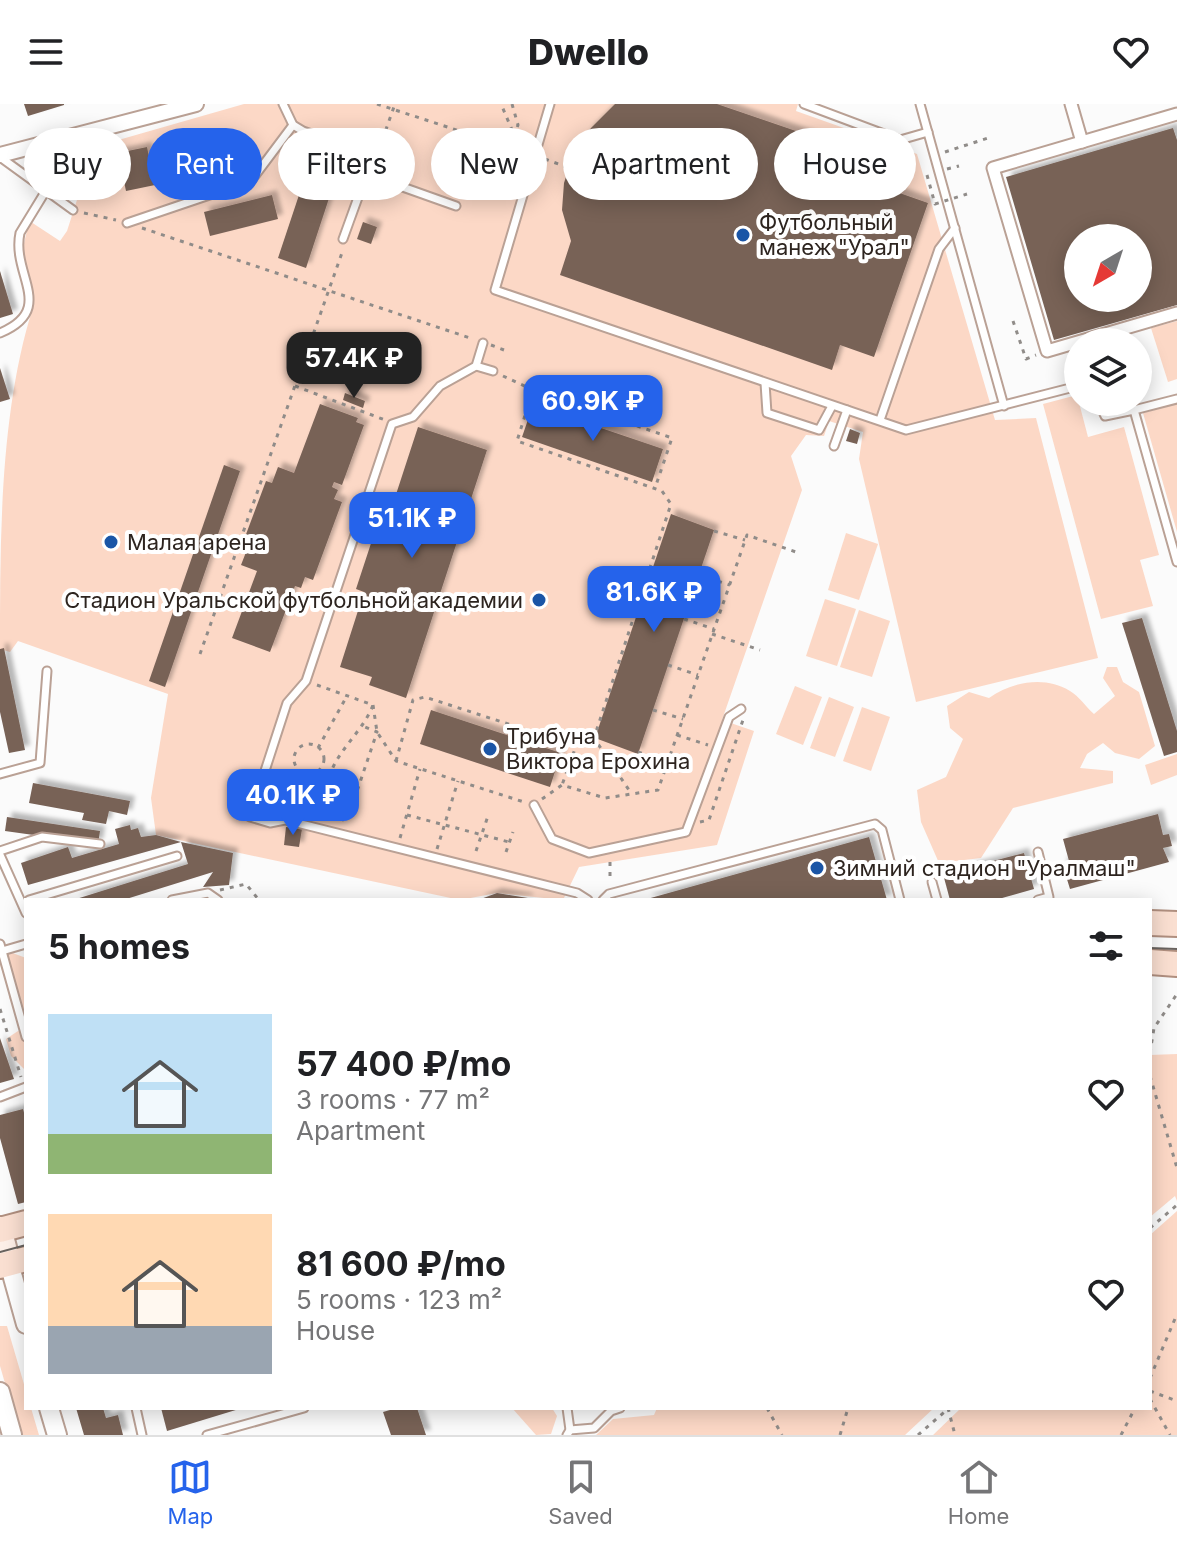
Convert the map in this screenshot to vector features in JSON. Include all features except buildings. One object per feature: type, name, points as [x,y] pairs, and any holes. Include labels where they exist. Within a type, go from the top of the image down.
[{"type":"main road","points":[[1152,962],[1177,964]]},
{"type":"main road","points":[[12,1263],[0,1229],[24,1223]]},
{"type":"street","points":[[113,128],[196,104]]},
{"type":"street","points":[[1071,104],[1080,136]]},
{"type":"street","points":[[1177,114],[1080,136],[990,169],[1047,351],[1177,313]]},
{"type":"street","points":[[0,156],[24,150]]},
{"type":"street","points":[[12,1263],[24,1315]]},
{"type":"street","points":[[0,1392],[12,1435]]},
{"type":"street","points":[[50,1410],[57,1435]]},
{"type":"lane","points":[[283,104],[293,125],[301,128]]},
{"type":"lane","points":[[543,128],[550,104]]},
{"type":"lane","points":[[804,104],[900,140],[928,132]]},
{"type":"lane","points":[[920,104],[1004,406]]},
{"type":"lane","points":[[127,223],[251,181],[293,125]]},
{"type":"lane","points":[[0,156],[24,175]]},
{"type":"lane","points":[[415,191],[456,206]]},
{"type":"lane","points":[[0,333],[16,327],[28,312],[31,296],[16,249],[20,233],[42,200]]},
{"type":"lane","points":[[58,200],[73,210]]},
{"type":"lane","points":[[343,243],[358,200]]},
{"type":"lane","points":[[522,200],[495,290],[906,430],[1064,390]]},
{"type":"lane","points":[[880,420],[939,249],[955,228]]},
{"type":"lane","points":[[483,343],[476,366],[440,386],[413,417],[392,424],[306,681],[287,703],[250,817],[270,823],[285,820],[577,893],[585,898]]},
{"type":"lane","points":[[476,366],[493,371]]},
{"type":"lane","points":[[765,383],[767,413],[819,430],[832,406]]},
{"type":"lane","points":[[1152,405],[1177,399]]},
{"type":"lane","points":[[834,446],[847,410]]},
{"type":"lane","points":[[1136,416],[1177,562]]},
{"type":"lane","points":[[0,774],[40,763],[47,671]]},
{"type":"lane","points":[[534,805],[552,839],[589,853],[686,832],[729,717],[741,709]]},
{"type":"lane","points":[[606,897],[875,824],[882,830],[899,898]]},
{"type":"lane","points":[[24,898],[0,853],[42,837],[100,844]]},
{"type":"lane","points":[[1038,852],[1049,897],[1045,898]]},
{"type":"lane","points":[[36,898],[177,856]]},
{"type":"lane","points":[[932,882],[936,898]]},
{"type":"lane","points":[[182,898],[208,893],[215,898]]},
{"type":"lane","points":[[24,944],[1,948],[24,1030]]},
{"type":"lane","points":[[0,1097],[24,1088]]},
{"type":"lane","points":[[136,1410],[142,1435]]},
{"type":"lane","points":[[207,1435],[297,1410]]},
{"type":"lane","points":[[567,1410],[569,1432],[594,1428],[613,1410]]},
{"type":"path","points":[[377,104],[453,128]]},
{"type":"path","points":[[501,104],[510,128]]},
{"type":"path","points":[[512,104],[517,128]]},
{"type":"path","points":[[386,128],[394,107]]},
{"type":"path","points":[[953,150],[991,137]]},
{"type":"path","points":[[943,170],[959,166]]},
{"type":"path","points":[[927,175],[935,204],[967,194]]},
{"type":"path","points":[[73,210],[127,223],[452,332]]},
{"type":"path","points":[[200,654],[329,291],[343,243]]},
{"type":"path","points":[[1013,321],[1026,359],[1047,351]]},
{"type":"path","points":[[493,371],[533,390],[672,438],[655,488]]},
{"type":"path","points":[[295,386],[378,415],[392,424]]},
{"type":"path","points":[[533,390],[517,441],[655,488],[662,491],[671,504],[594,738],[632,794]]},
{"type":"path","points":[[714,531],[745,540]]},
{"type":"path","points":[[562,785],[605,798],[658,790],[747,535],[796,552]]},
{"type":"path","points":[[699,575],[730,585]]},
{"type":"path","points":[[684,619],[760,650]]},
{"type":"path","points":[[668,665],[698,675]]},
{"type":"path","points":[[306,681],[373,705]]},
{"type":"path","points":[[318,748],[347,695]]},
{"type":"path","points":[[373,705],[377,732],[396,761],[534,805],[562,785],[576,746],[425,697],[413,700],[396,761]]},
{"type":"path","points":[[373,705],[365,727],[340,751],[333,767],[329,789],[332,810],[337,818],[347,821],[377,732]]},
{"type":"path","points":[[688,825],[709,820],[744,723],[741,709]]},
{"type":"path","points":[[653,710],[683,719]]},
{"type":"path","points":[[365,727],[377,732]]},
{"type":"path","points":[[677,735],[717,748]]},
{"type":"path","points":[[312,744],[323,753],[323,764],[316,773],[305,775],[295,766],[294,756],[302,746],[312,744]]},
{"type":"path","points":[[638,752],[668,762]]},
{"type":"path","points":[[323,764],[333,767]]},
{"type":"path","points":[[397,849],[420,769]]},
{"type":"path","points":[[260,787],[295,776],[300,771]]},
{"type":"path","points":[[435,857],[458,781]]},
{"type":"path","points":[[407,815],[509,842]]},
{"type":"path","points":[[476,851],[488,816]]},
{"type":"path","points":[[506,852],[513,832]]},
{"type":"path","points":[[606,897],[610,862]]},
{"type":"path","points":[[208,893],[246,884],[257,898]]},
{"type":"path","points":[[1152,1040],[1154,1028],[1177,994]]},
{"type":"path","points":[[0,1009],[24,1085]]},
{"type":"path","points":[[1152,1083],[1177,1168]]},
{"type":"path","points":[[1152,1226],[1177,1205]]},
{"type":"path","points":[[1152,1373],[1177,1314]]},
{"type":"path","points":[[1152,1392],[1177,1401]]},
{"type":"path","points":[[1152,1403],[1170,1435]]},
{"type":"path","points":[[768,1410],[782,1435]]},
{"type":"path","points":[[840,1435],[847,1410]]},
{"type":"path","points":[[918,1435],[946,1410]]},
{"type":"path","points":[[949,1410],[955,1435]]},
{"type":"path","points":[[1121,1435],[1134,1410]]},
{"type":"shaded area","points":[[244,104],[798,104],[796,111],[844,128],[774,128],[774,200],[916,200],[917,154],[995,420],[1036,418],[1098,658],[916,702],[859,459],[863,432],[829,421],[824,436],[806,435],[791,456],[802,490],[722,720],[754,731],[717,845],[579,867],[564,898],[497,893],[451,898],[156,835],[151,798],[168,694],[18,641],[10,652],[0,649],[2,519],[8,432],[22,347],[33,307],[17,263],[31,222],[60,241],[67,231],[77,200],[131,200],[131,136],[147,132],[147,200],[262,200],[262,128],[160,128]]},
{"type":"shaded area","points":[[1177,321],[1177,379],[1168,382],[1151,328]]},
{"type":"shaded area","points":[[1064,398],[1064,416],[1082,416],[1088,437],[1124,427],[1159,555],[1140,560],[1153,606],[1101,619],[1043,404]]},
{"type":"shaded area","points":[[1177,404],[1177,532],[1144,416],[1152,416],[1152,411]]},
{"type":"shaded area","points":[[846,533],[878,544],[859,600],[828,590]]},
{"type":"shaded area","points":[[825,599],[856,609],[837,666],[806,656]]},
{"type":"shaded area","points":[[859,610],[890,621],[872,677],[840,667]]},
{"type":"shaded area","points":[[1107,667],[1117,667],[1123,682],[1139,692],[1155,746],[1139,759],[1115,753],[1103,743],[1087,754],[1080,768],[1113,771],[1113,783],[1013,808],[981,858],[939,863],[921,822],[917,790],[946,777],[963,739],[950,728],[947,706],[969,692],[989,698],[1007,688],[1039,682],[1070,691],[1094,714],[1115,696],[1103,678]]},
{"type":"shaded area","points":[[795,686],[822,697],[803,745],[776,734]]},
{"type":"shaded area","points":[[829,697],[854,707],[835,757],[810,748]]},
{"type":"shaded area","points":[[862,707],[890,717],[871,771],[843,761]]},
{"type":"shaded area","points":[[1177,754],[1177,775],[1151,785],[1145,765]]},
{"type":"shaded area","points":[[10,952],[24,957],[24,1019],[17,1017],[9,997],[16,987],[4,977],[0,964]]},
{"type":"shaded area","points":[[18,1031],[24,1032],[24,1069],[11,1056],[6,1039]]},
{"type":"shaded area","points":[[1177,1054],[1177,1201],[1175,1196],[1152,1215],[1152,1055]]},
{"type":"shaded area","points":[[1177,1211],[1177,1435],[933,1435],[959,1410],[1152,1410],[1152,1233]]},
{"type":"shaded area","points":[[0,1326],[7,1326],[24,1384],[24,1410],[32,1410],[39,1435],[20,1435],[0,1366]]},
{"type":"shaded area","points":[[514,1410],[553,1410],[557,1416],[551,1434],[536,1435]]},
{"type":"shaded area","points":[[656,1410],[932,1410],[905,1435],[596,1435],[613,1419],[654,1415]]},
{"type":"tram line","points":[[1152,948],[1177,949]]},
{"type":"tram line","points":[[0,1252],[24,1246]]},
{"type":"place","name":"Футбольный манеж \"Урал\"","points":[[743,235]]},
{"type":"place","name":"Малая арена","points":[[111,542]]},
{"type":"place","name":"Стадион Уральской футбольной академии","points":[[539,600]]},
{"type":"place","name":"Трибуна Виктора Ерохина","points":[[490,749]]},
{"type":"place","name":"Зимний стадион \"Уралмаш\"","points":[[817,868]]}]
